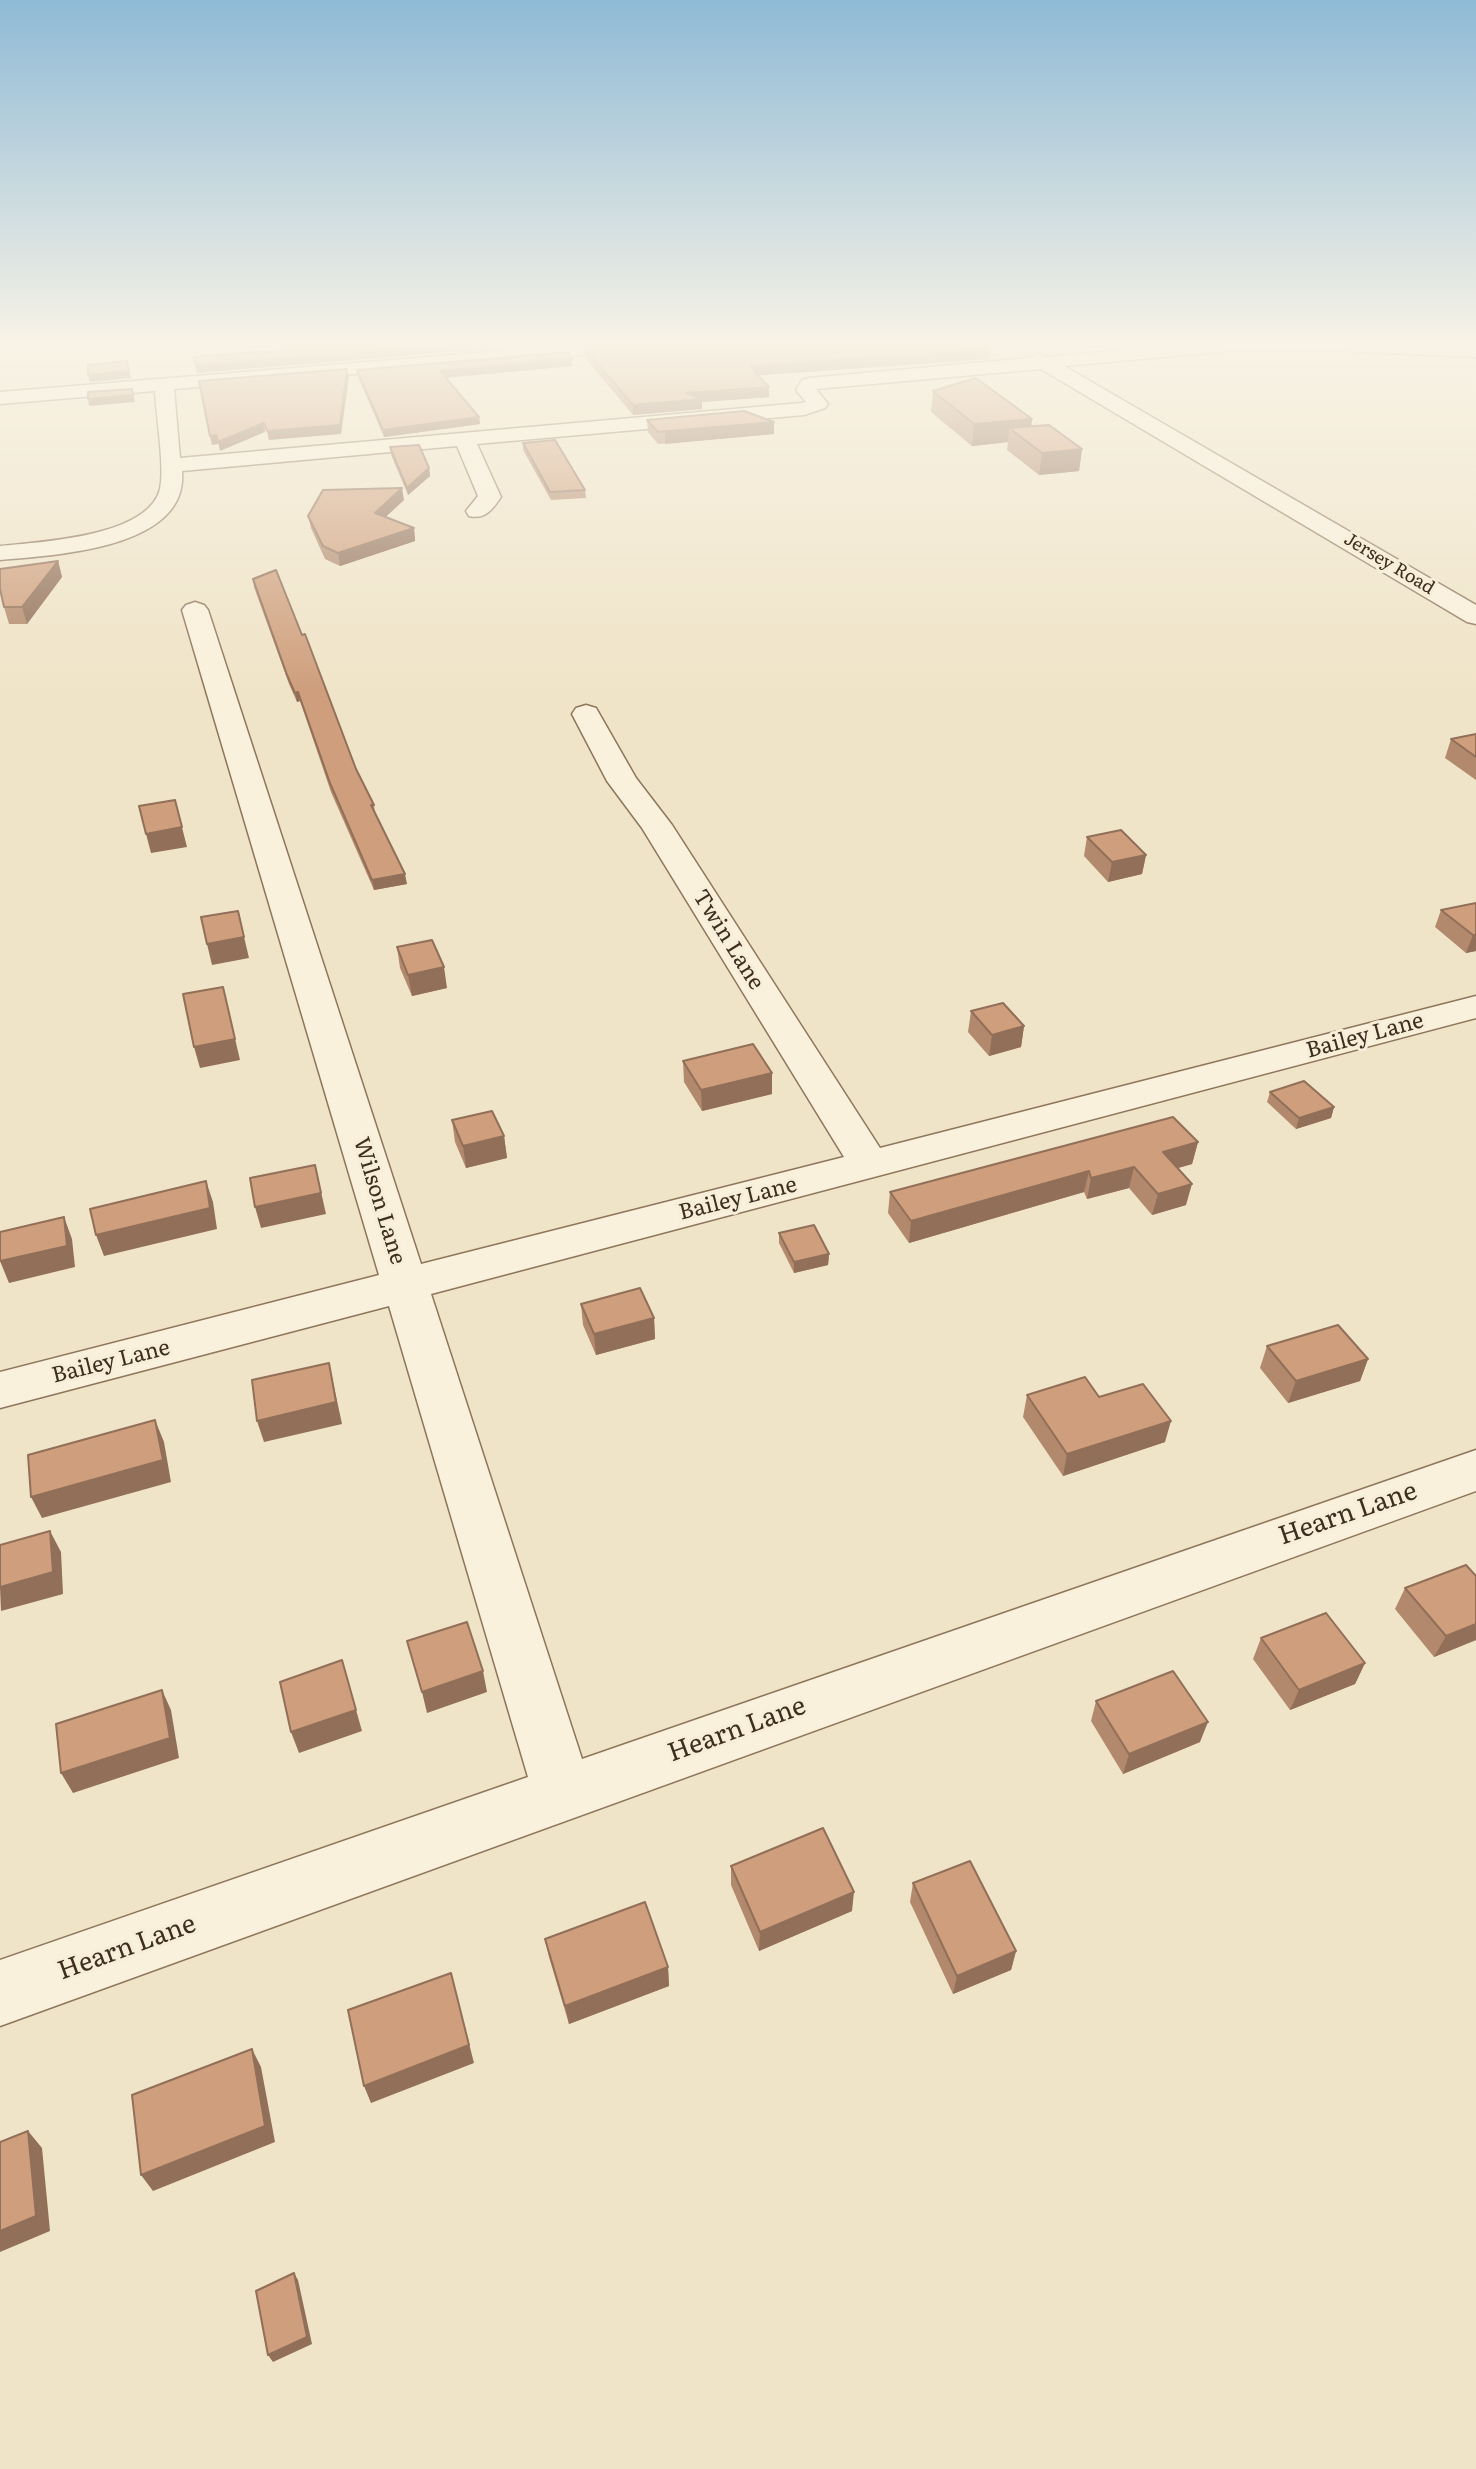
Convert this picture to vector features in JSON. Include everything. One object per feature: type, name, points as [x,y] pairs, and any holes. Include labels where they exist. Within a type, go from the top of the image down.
[{"type":"street","points":[[0,553],[81,542],[158,514],[172,496],[170,458]]},
{"type":"street","points":[[171,465],[247,458]]},
{"type":"street","points":[[473,458],[490,497],[477,511]]},
{"type":"street","name":"Jersey Road","points":[[1206,458],[1476,616]]},
{"type":"street","name":"Wilson Lane","points":[[195,610],[563,1792]]},
{"type":"street","name":"Twin Lane","points":[[586,714],[622,781],[656,825],[870,1165]]},
{"type":"street","name":"Bailey Lane","points":[[0,1390],[1476,1007]]},
{"type":"street","name":"Hearn Lane","points":[[0,1993],[1476,1470]]},
{"type":"building","points":[[395,458],[425,458],[429,468],[407,488]]},
{"type":"building","points":[[531,458],[566,458],[585,490],[550,492]]},
{"type":"building","points":[[402,488],[375,513],[414,528],[338,553],[323,546],[308,516],[323,490]]},
{"type":"building","points":[[58,561],[22,607],[4,607],[0,569]]},
{"type":"building","points":[[276,570],[302,635],[305,634],[356,769],[374,805],[371,805],[405,874],[372,880],[330,783],[253,579]]},
{"type":"building","points":[[1476,734],[1476,757],[1451,739]]},
{"type":"building","points":[[175,800],[182,827],[146,834],[139,806]]},
{"type":"building","points":[[1121,830],[1146,855],[1112,862],[1087,837]]},
{"type":"building","points":[[1476,903],[1476,935],[1441,910]]},
{"type":"building","points":[[238,911],[244,937],[207,944],[201,917]]},
{"type":"building","points":[[432,940],[444,967],[408,975],[397,947]]},
{"type":"building","points":[[223,987],[235,1039],[194,1047],[183,994]]},
{"type":"building","points":[[1003,1003],[1024,1026],[992,1035],[971,1011]]},
{"type":"building","points":[[753,1044],[772,1073],[701,1090],[683,1061]]},
{"type":"building","points":[[1304,1081],[1334,1107],[1299,1118],[1270,1092]]},
{"type":"building","points":[[492,1111],[504,1136],[463,1146],[452,1120]]},
{"type":"building","points":[[1173,1117],[1198,1142],[1163,1152],[1192,1184],[1158,1194],[1134,1167],[1091,1178],[1089,1171],[911,1221],[890,1192]]},
{"type":"building","points":[[315,1165],[321,1193],[255,1207],[250,1178]]},
{"type":"building","points":[[206,1181],[210,1208],[96,1235],[90,1209]]},
{"type":"building","points":[[64,1217],[67,1246],[0,1261],[0,1232]]},
{"type":"building","points":[[814,1225],[829,1254],[794,1262],[779,1233]]},
{"type":"building","points":[[640,1288],[654,1318],[594,1334],[581,1304]]},
{"type":"building","points":[[1338,1325],[1368,1359],[1296,1381],[1267,1346]]},
{"type":"building","points":[[329,1363],[336,1402],[257,1421],[252,1380]]},
{"type":"building","points":[[1085,1377],[1099,1397],[1143,1384],[1171,1421],[1067,1454],[1027,1395]]},
{"type":"building","points":[[155,1420],[163,1460],[31,1497],[28,1455]]},
{"type":"building","points":[[50,1531],[53,1572],[0,1587],[0,1545]]},
{"type":"building","points":[[1466,1565],[1476,1576],[1476,1624],[1446,1636],[1405,1588]]},
{"type":"building","points":[[1326,1613],[1365,1663],[1299,1690],[1261,1638]]},
{"type":"building","points":[[467,1622],[483,1671],[422,1692],[407,1641]]},
{"type":"building","points":[[342,1660],[356,1710],[291,1732],[280,1682]]},
{"type":"building","points":[[1173,1671],[1208,1722],[1129,1754],[1096,1701]]},
{"type":"building","points":[[162,1690],[170,1738],[61,1773],[56,1724]]},
{"type":"building","points":[[823,1828],[854,1892],[760,1932],[731,1866]]},
{"type":"building","points":[[970,1861],[1016,1951],[957,1976],[913,1883]]},
{"type":"building","points":[[645,1902],[668,1967],[565,2006],[545,1939]]},
{"type":"building","points":[[451,1973],[469,2045],[364,2086],[348,2010]]},
{"type":"building","points":[[252,2049],[265,2126],[141,2175],[132,2095]]},
{"type":"building","points":[[28,2131],[36,2216],[0,2231],[0,2142]]},
{"type":"building","points":[[294,2273],[307,2337],[268,2355],[256,2291]]}]
